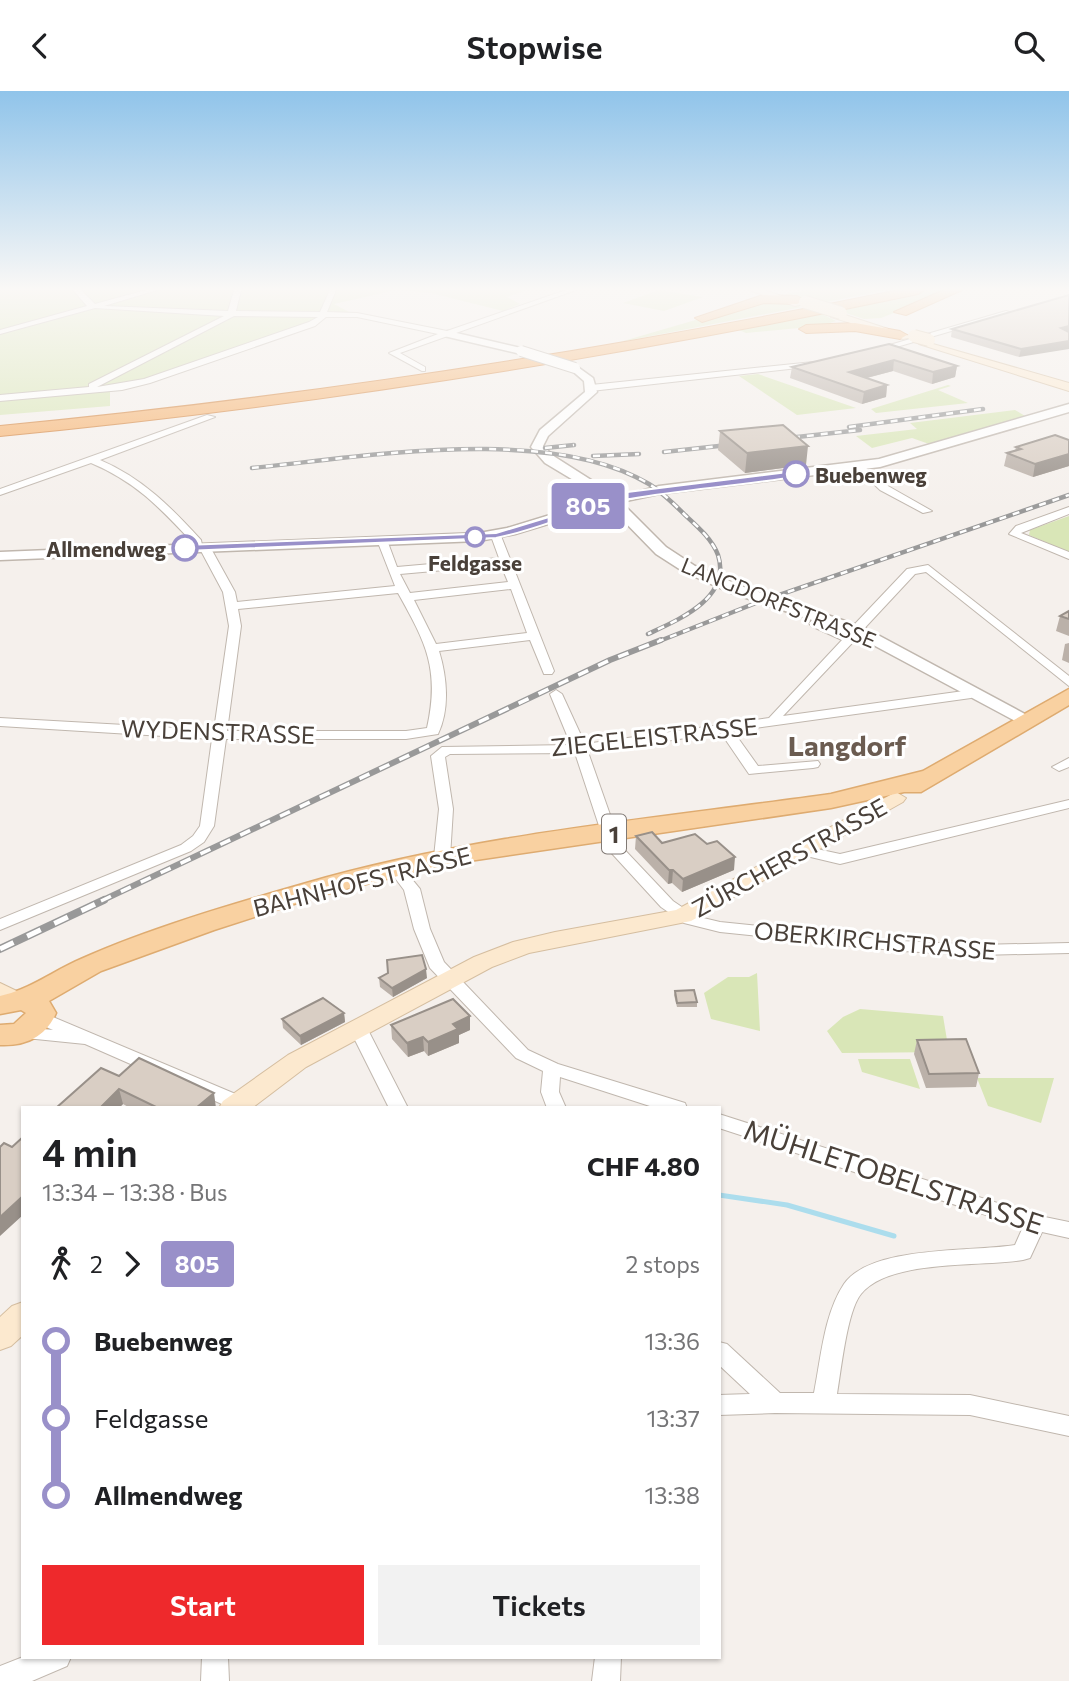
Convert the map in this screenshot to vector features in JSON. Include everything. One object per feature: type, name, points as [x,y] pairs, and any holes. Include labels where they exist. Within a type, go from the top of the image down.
[{"type":"highway","points":[[0,428],[248,400],[499,364]]},
{"type":"highway","points":[[0,428],[278,402],[530,364]]},
{"type":"main road","points":[[1002,364],[1069,385]]},
{"type":"main road","name":"ZÜRCHERSTRASSE","points":[[236,1105],[279,1072],[483,962],[521,947],[683,916],[803,851],[1069,697]]},
{"type":"main road","name":"BAHNHOFSTRASSE","points":[[18,1012],[108,960],[300,893],[442,857],[831,801],[886,790],[928,777]]},
{"type":"main road","name":"BAHNHOFSTRASSE","points":[[831,801],[896,797]]},
{"type":"street","points":[[83,390],[134,364]]},
{"type":"street","points":[[0,398],[146,381],[195,364]]},
{"type":"street","points":[[413,364],[422,369]]},
{"type":"street","points":[[563,364],[575,368],[589,380],[591,388],[580,405],[542,434],[537,447],[602,500]]},
{"type":"street","points":[[591,388],[810,364]]},
{"type":"street","points":[[0,556],[496,535],[520,531],[602,500],[622,502],[659,490],[860,466],[1069,408]]},
{"type":"street","points":[[0,492],[210,417]]},
{"type":"street","points":[[0,925],[132,872],[199,839],[207,826],[234,646],[233,606],[201,547],[154,494],[126,473],[92,460]]},
{"type":"street","points":[[860,466],[884,488],[927,511]]},
{"type":"street","name":"LANGDORFSTRASSE","points":[[622,502],[666,555],[689,569],[723,584],[856,630],[971,694],[1027,720]]},
{"type":"street","points":[[1069,510],[1020,527],[1014,534],[1069,556]]},
{"type":"street","points":[[496,535],[548,671]]},
{"type":"street","points":[[382,541],[433,647],[532,635]]},
{"type":"street","points":[[395,571],[504,561]]},
{"type":"street","points":[[856,630],[911,571],[924,568],[935,572],[1069,682]]},
{"type":"street","points":[[233,606],[513,585]]},
{"type":"street","points":[[776,723],[775,717],[849,640],[844,634],[815,623]]},
{"type":"street","name":"WYDENSTRASSE","points":[[0,722],[221,735],[428,733],[434,729],[441,682],[433,647]]},
{"type":"street","points":[[555,694],[580,749],[614,847],[649,885],[683,916]]},
{"type":"street","name":"ZIEGELEISTRASSE","points":[[442,857],[446,809],[438,774],[438,756],[442,753],[470,749],[580,749],[971,694]]},
{"type":"street","points":[[725,729],[754,771],[813,764]]},
{"type":"street","points":[[803,851],[840,859],[1069,804]]},
{"type":"street","points":[[397,870],[412,889],[422,929],[436,964],[522,1054],[552,1068],[672,1106]]},
{"type":"street","name":"OBERKIRCHSTRASSE","points":[[683,916],[697,923],[720,927],[902,946],[978,950],[1069,948]]},
{"type":"street","points":[[18,1012],[101,1041],[236,1105]]},
{"type":"street","points":[[359,1030],[398,1106]]},
{"type":"street","points":[[552,1068],[552,1102]]},
{"type":"street","name":"MÜHLETOBELSTRASSE","points":[[721,1122],[1035,1223],[1069,1230]]},
{"type":"street","points":[[824,1403],[844,1311],[853,1288],[866,1274],[890,1264],[998,1258],[1023,1252],[1035,1223]]},
{"type":"street","points":[[721,1353],[775,1403]]},
{"type":"street","points":[[721,1405],[970,1405],[1069,1426]]},
{"type":"street","points":[[0,1680],[53,1659]]},
{"type":"street","points":[[215,1659],[215,1681]]},
{"type":"street","points":[[606,1681],[608,1659]]},
{"type":"green space","points":[[0,364],[189,364],[143,380],[110,386],[110,406],[0,415]]},
{"type":"green space","points":[[758,374],[856,408],[797,415],[739,376]]},
{"type":"green space","points":[[951,386],[938,390],[968,403],[876,413],[871,409]]},
{"type":"green space","points":[[1015,410],[1025,416],[929,444],[912,438],[872,448],[856,436],[917,429],[910,423]]},
{"type":"green space","points":[[1069,516],[1069,552],[1029,535],[1030,530]]},
{"type":"green space","points":[[757,973],[760,1031],[711,1019],[704,993],[728,977],[749,977]]},
{"type":"green space","points":[[860,1009],[943,1016],[949,1052],[842,1053],[827,1031],[843,1017]]},
{"type":"green space","points":[[858,1059],[910,1059],[920,1089],[862,1072]]},
{"type":"green space","points":[[977,1078],[1054,1078],[1041,1123],[988,1106]]},
{"type":"building","points":[[804,364],[878,364],[849,372],[887,385],[864,392],[792,367]]},
{"type":"building","points":[[908,364],[957,366],[933,372]]},
{"type":"building","points":[[783,425],[808,446],[747,453],[720,431]]},
{"type":"building","points":[[1055,435],[1069,440],[1069,454],[1035,464],[1007,453],[1021,449],[1016,447]]},
{"type":"building","points":[[1069,611],[1069,619],[1060,616]]},
{"type":"building","points":[[652,832],[662,843],[695,834],[707,844],[717,841],[735,857],[683,879],[673,870],[669,870],[636,836]]},
{"type":"building","points":[[422,955],[426,969],[392,988],[379,978],[388,973],[387,960]]},
{"type":"building","points":[[694,990],[697,1002],[677,1003],[675,991]]},
{"type":"building","points":[[323,998],[344,1013],[300,1036],[282,1019]]},
{"type":"building","points":[[453,999],[470,1016],[453,1024],[458,1029],[428,1042],[423,1037],[407,1043],[391,1025]]},
{"type":"building","points":[[966,1039],[979,1073],[929,1074],[917,1040]]},
{"type":"building","points":[[139,1058],[214,1093],[198,1106],[154,1106],[119,1089],[102,1106],[58,1106],[101,1068],[119,1076]]},
{"type":"building","points":[[21,1139],[21,1198],[0,1217],[0,1147],[4,1143],[12,1147]]},
{"type":"waterway","points":[[721,1195],[787,1205],[894,1236]]},
{"type":"railway","points":[[849,427],[983,409]]},
{"type":"railway","points":[[779,439],[860,430]]},
{"type":"railway","points":[[664,452],[737,444]]},
{"type":"railway","points":[[545,448],[574,445]]},
{"type":"railway","points":[[252,468],[400,452],[455,449],[561,455],[608,466],[649,484],[663,494],[704,533],[718,555],[720,570],[717,584],[710,595],[687,614],[648,634]]},
{"type":"railway","points":[[593,456],[639,454]]},
{"type":"railway","points":[[657,642],[756,603],[1069,495]]},
{"type":"railway","points":[[101,901],[610,660],[661,640]]},
{"type":"railway","points":[[0,949],[104,900]]},
{"type":"bus line","name":"805","points":[[185,548],[496,535],[520,531],[557,515],[599,504],[598,498],[605,495],[626,497],[659,490],[796,474]]},
{"type":"place","name":"Buebenweg","points":[[796,474]]},
{"type":"place","name":"Feldgasse","points":[[475,537]]},
{"type":"place","name":"Allmendweg","points":[[185,548]]},
{"type":"district","name":"Langdorf","points":[[847,745]]}]
